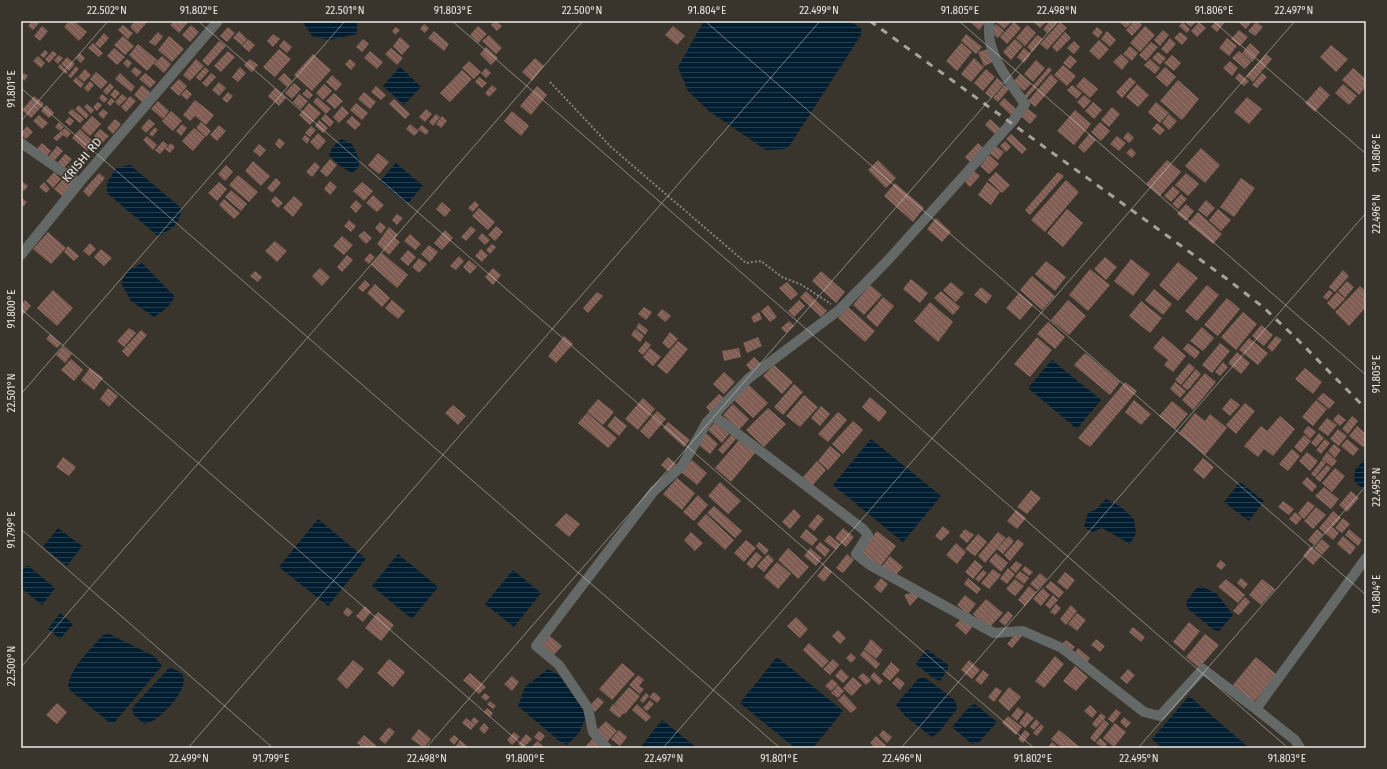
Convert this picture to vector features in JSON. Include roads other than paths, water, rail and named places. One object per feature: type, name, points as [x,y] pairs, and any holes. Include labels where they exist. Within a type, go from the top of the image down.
[{"type":"street","name":"KRISHI RD","points":[[21,256],[79,184],[218,21]]},
{"type":"street","points":[[607,748],[593,732],[588,708],[559,665],[536,646],[654,491],[682,466],[707,422],[713,415],[749,378],[839,310],[894,254],[1012,122],[1024,104],[1000,68],[988,36],[990,21]]},
{"type":"street","points":[[21,143],[79,184]]},
{"type":"street","points":[[713,415],[863,529],[868,535],[856,554],[870,565],[994,633],[1024,631],[1062,648],[1144,712],[1156,716],[1160,716],[1203,670],[1295,740],[1300,748]]},
{"type":"street","points":[[1256,709],[1366,558]]},
{"type":"water","points":[[302,21],[357,21],[357,34],[329,40],[312,36]]},
{"type":"water","points":[[704,21],[849,21],[861,28],[861,35],[790,145],[784,149],[766,150],[709,111],[688,91],[678,67]]},
{"type":"water","points":[[400,67],[421,87],[404,105],[383,86]]},
{"type":"water","points":[[341,139],[352,144],[360,161],[358,168],[352,173],[340,166],[329,155],[333,147]]},
{"type":"water","points":[[396,163],[423,186],[407,204],[380,181]]},
{"type":"water","points":[[130,165],[181,208],[181,214],[174,226],[158,236],[107,193],[107,183],[116,168]]},
{"type":"water","points":[[142,263],[175,297],[167,308],[154,317],[131,301],[121,283],[127,271]]},
{"type":"water","points":[[1052,360],[1101,400],[1077,429],[1028,388]]},
{"type":"water","points":[[871,439],[941,496],[903,542],[833,485]]},
{"type":"water","points":[[1366,458],[1366,492],[1354,481],[1355,470]]},
{"type":"water","points":[[1240,482],[1264,501],[1249,521],[1224,502]]},
{"type":"water","points":[[1106,499],[1121,507],[1134,519],[1136,533],[1130,544],[1102,528],[1092,532],[1084,527],[1088,513],[1097,509]]},
{"type":"water","points":[[318,519],[366,559],[328,606],[279,567]]},
{"type":"water","points":[[58,528],[82,546],[67,566],[43,547]]},
{"type":"water","points":[[398,554],[438,587],[412,619],[372,586]]},
{"type":"water","points":[[27,565],[55,588],[42,605],[21,588],[21,572]]},
{"type":"water","points":[[513,570],[541,593],[514,627],[485,604]]},
{"type":"water","points":[[1201,586],[1217,594],[1233,615],[1219,631],[1214,630],[1187,608],[1186,602],[1195,590]]},
{"type":"water","points":[[60,613],[73,624],[60,639],[48,629]]},
{"type":"water","points":[[109,634],[154,656],[162,666],[114,723],[110,723],[71,691],[68,686],[77,665],[103,635]]},
{"type":"water","points":[[926,650],[948,665],[948,669],[940,681],[933,678],[916,664]]},
{"type":"water","points":[[777,657],[843,711],[813,748],[795,748],[740,703]]},
{"type":"water","points":[[171,668],[182,674],[184,680],[182,688],[172,704],[164,712],[157,718],[144,724],[134,715],[132,708],[168,669]]},
{"type":"water","points":[[548,669],[559,675],[587,715],[579,733],[567,745],[558,740],[518,706],[525,687]]},
{"type":"water","points":[[924,677],[952,698],[956,702],[957,709],[938,733],[932,737],[906,717],[896,705],[918,679]]},
{"type":"water","points":[[1189,696],[1249,748],[1162,748],[1152,739]]},
{"type":"water","points":[[975,704],[997,722],[979,742],[972,744],[952,727],[970,706]]},
{"type":"water","points":[[662,720],[697,748],[640,748]]},
{"type":"railway","points":[[870,21],[1227,279],[1263,307],[1366,409]]}]
